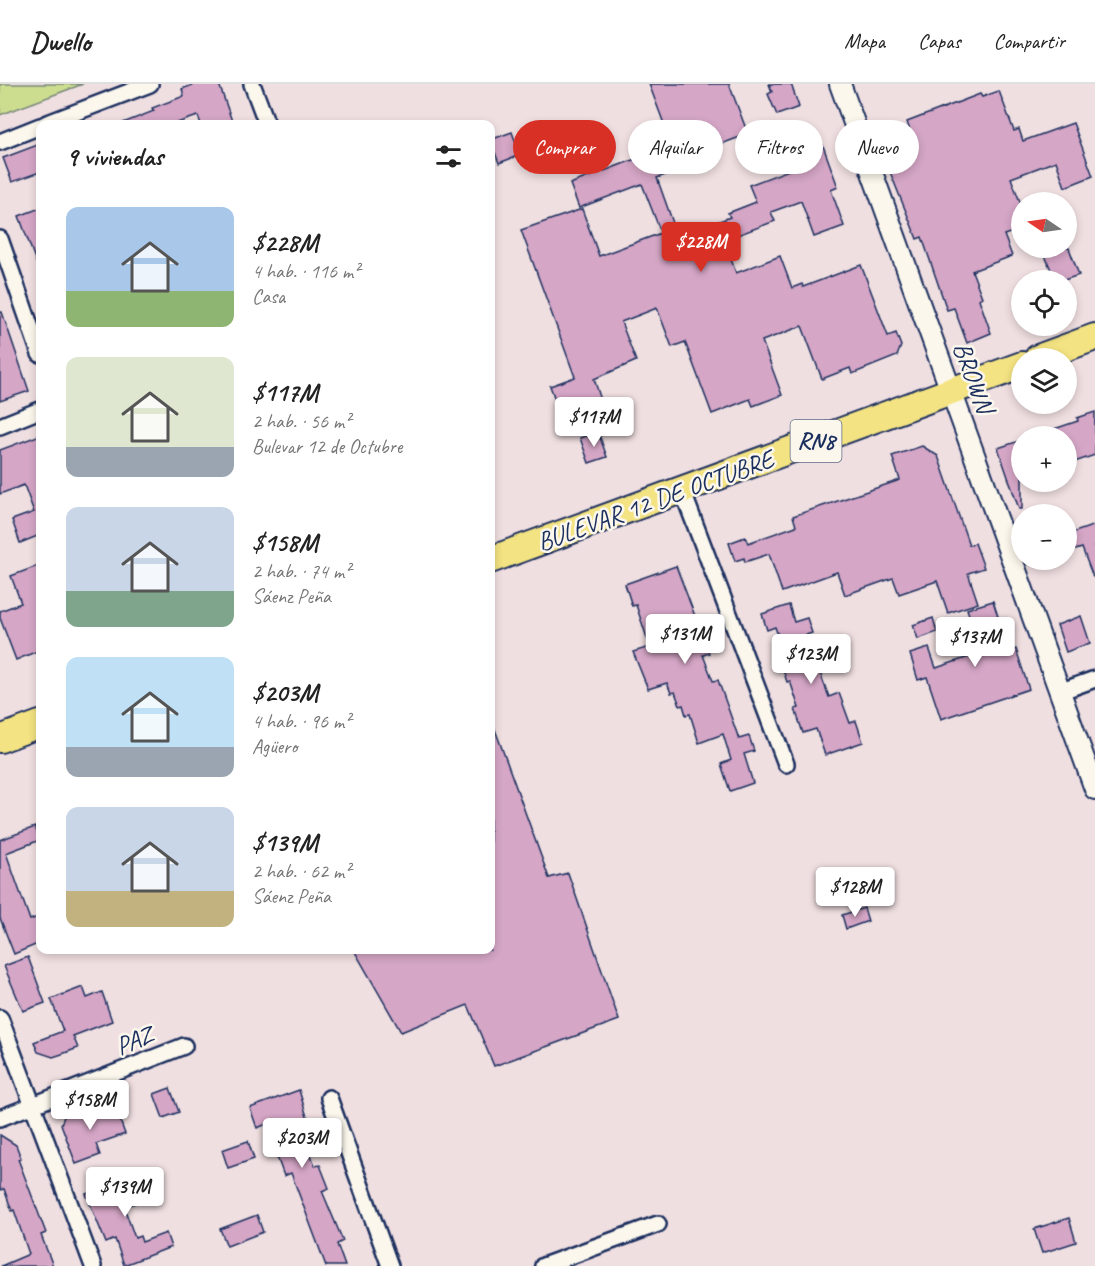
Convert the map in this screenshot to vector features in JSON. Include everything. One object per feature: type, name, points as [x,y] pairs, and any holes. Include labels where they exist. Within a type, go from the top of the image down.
[{"type":"highway","points":[[1065,348],[1095,337]]},
{"type":"highway","name":"BULEVAR 12 DE OCTUBRE","points":[[495,558],[1011,369]]},
{"type":"highway","points":[[0,739],[36,726]]},
{"type":"street","points":[[56,120],[150,84]]},
{"type":"street","points":[[252,84],[266,120]]},
{"type":"street","name":"BROWN","points":[[840,84],[1095,789]]},
{"type":"street","points":[[0,142],[36,128]]},
{"type":"street","points":[[0,239],[36,342]]},
{"type":"street","points":[[0,426],[36,412]]},
{"type":"street","points":[[682,490],[786,764]]},
{"type":"street","points":[[1059,692],[1095,679]]},
{"type":"street","points":[[0,1018],[93,1266]]},
{"type":"street","name":"PAZ","points":[[0,1118],[184,1046]]},
{"type":"street","points":[[329,1098],[390,1266]]},
{"type":"street","points":[[543,1266],[658,1224]]},
{"type":"green space","points":[[0,84],[83,84],[0,115]]},
{"type":"building","points":[[195,84],[219,84],[232,120],[200,120],[198,116],[186,120],[131,120],[154,111],[152,108],[184,96],[182,89]]},
{"type":"building","points":[[649,84],[729,84],[743,120],[735,120],[735,139],[723,143],[723,120],[663,120]]},
{"type":"building","points":[[769,84],[791,84],[799,107],[777,115],[768,94],[772,92]]},
{"type":"building","points":[[999,91],[1014,131],[1019,129],[1023,141],[1073,123],[1093,176],[1065,187],[1056,161],[1011,178],[1016,192],[1011,192],[1011,233],[1004,235],[1011,256],[972,271],[982,297],[979,299],[991,333],[967,343],[954,308],[947,310],[922,237],[917,239],[891,174],[919,174],[919,120],[912,120],[980,94],[982,97]]},
{"type":"building","points":[[512,132],[513,158],[499,163],[495,153],[495,138]]},
{"type":"building","points":[[36,146],[36,173],[12,182],[3,158]]},
{"type":"building","points":[[823,146],[838,187],[831,190],[844,226],[814,237],[801,201],[771,212],[775,221],[724,240],[736,273],[780,256],[792,288],[802,284],[803,287],[861,265],[888,336],[896,333],[901,346],[897,356],[852,374],[850,368],[822,379],[802,326],[762,341],[782,395],[753,406],[750,399],[712,414],[685,342],[672,347],[657,308],[621,322],[636,361],[594,379],[605,412],[591,417],[585,403],[560,413],[550,386],[575,377],[521,230],[582,209],[599,256],[661,233],[642,184],[579,208],[570,184],[596,174],[616,174],[616,166],[628,162],[628,174],[668,174],[657,178],[678,237],[730,217],[728,213],[756,202],[749,185],[778,174],[823,174]]},
{"type":"building","points":[[36,210],[36,262],[19,216]]},
{"type":"building","points":[[1046,258],[1073,258],[1079,275],[1077,276],[1077,270],[1051,270]]},
{"type":"building","points":[[0,312],[2,312],[29,391],[0,401]]},
{"type":"building","points":[[1095,412],[1095,455],[1077,461],[1077,426],[1063,426],[1078,421],[1077,418]]},
{"type":"building","points":[[598,432],[607,457],[589,463],[580,438]]},
{"type":"building","points":[[36,436],[36,537],[20,543],[12,520],[34,512],[24,485],[0,494],[0,450]]},
{"type":"building","points":[[1011,444],[1011,486],[998,448]]},
{"type":"building","points":[[922,446],[938,456],[969,545],[975,543],[984,568],[968,573],[978,603],[948,613],[937,581],[899,594],[893,578],[845,595],[837,572],[782,592],[769,554],[745,562],[744,558],[735,561],[729,543],[745,537],[748,543],[796,526],[793,516],[900,480],[892,456]]},
{"type":"building","points":[[1013,492],[1022,492],[1022,504],[1017,504]]},
{"type":"building","points":[[1095,525],[1095,577],[1093,577],[1082,548],[1077,550],[1077,531]]},
{"type":"building","points":[[676,566],[709,653],[703,655],[713,681],[718,680],[739,739],[749,736],[754,751],[744,754],[753,783],[730,791],[721,764],[731,760],[723,734],[699,743],[690,714],[686,715],[675,692],[671,693],[667,683],[648,689],[633,652],[650,647],[636,605],[632,606],[625,584]]},
{"type":"building","points":[[36,567],[36,652],[16,660],[0,618],[0,611],[21,603],[11,576]]},
{"type":"building","points":[[993,601],[1012,651],[1016,649],[1029,689],[941,719],[927,677],[918,680],[910,654],[929,648],[936,668],[978,654],[974,642],[978,641],[967,609]]},
{"type":"building","points":[[789,605],[794,622],[807,618],[812,633],[806,635],[829,697],[839,693],[850,723],[856,721],[863,742],[825,755],[816,729],[803,733],[795,709],[799,708],[779,658],[785,656],[775,627],[767,630],[762,614]]},
{"type":"building","points":[[1081,616],[1090,643],[1066,652],[1057,625]]},
{"type":"building","points":[[933,618],[937,632],[918,639],[913,625]]},
{"type":"building","points":[[495,729],[549,878],[568,873],[619,1020],[494,1066],[468,1005],[401,1032],[356,954],[495,954]]},
{"type":"building","points":[[35,827],[36,830],[36,842],[6,853],[30,920],[36,918],[36,945],[14,954],[0,918],[0,840]]},
{"type":"building","points":[[864,908],[868,921],[846,929],[842,915]]},
{"type":"building","points":[[28,957],[45,1003],[23,1011],[4,966]]},
{"type":"building","points":[[83,987],[87,998],[102,992],[112,1021],[73,1036],[78,1048],[53,1057],[38,1052],[34,1042],[63,1031],[51,999]]},
{"type":"building","points":[[170,1088],[179,1112],[163,1118],[154,1094]]},
{"type":"building","points":[[299,1090],[310,1127],[302,1130],[315,1166],[320,1165],[329,1188],[322,1191],[343,1241],[337,1244],[345,1266],[326,1266],[291,1173],[284,1176],[276,1154],[282,1151],[272,1122],[257,1128],[250,1108]]},
{"type":"building","points":[[81,1102],[86,1117],[115,1107],[125,1134],[96,1144],[100,1155],[76,1164],[61,1124],[68,1107]]},
{"type":"building","points":[[0,1135],[16,1145],[21,1158],[18,1159],[46,1233],[41,1235],[53,1266],[1,1266],[29,1254],[14,1210],[12,1211],[4,1189],[0,1190]]},
{"type":"building","points":[[248,1141],[254,1159],[228,1168],[222,1150]]},
{"type":"building","points":[[153,1170],[158,1183],[132,1193],[135,1203],[124,1207],[135,1238],[140,1236],[142,1242],[166,1233],[171,1247],[124,1265],[115,1239],[106,1243],[86,1194]]},
{"type":"building","points":[[257,1215],[263,1232],[227,1246],[220,1229]]},
{"type":"building","points":[[1069,1218],[1076,1242],[1042,1253],[1034,1229]]}]
